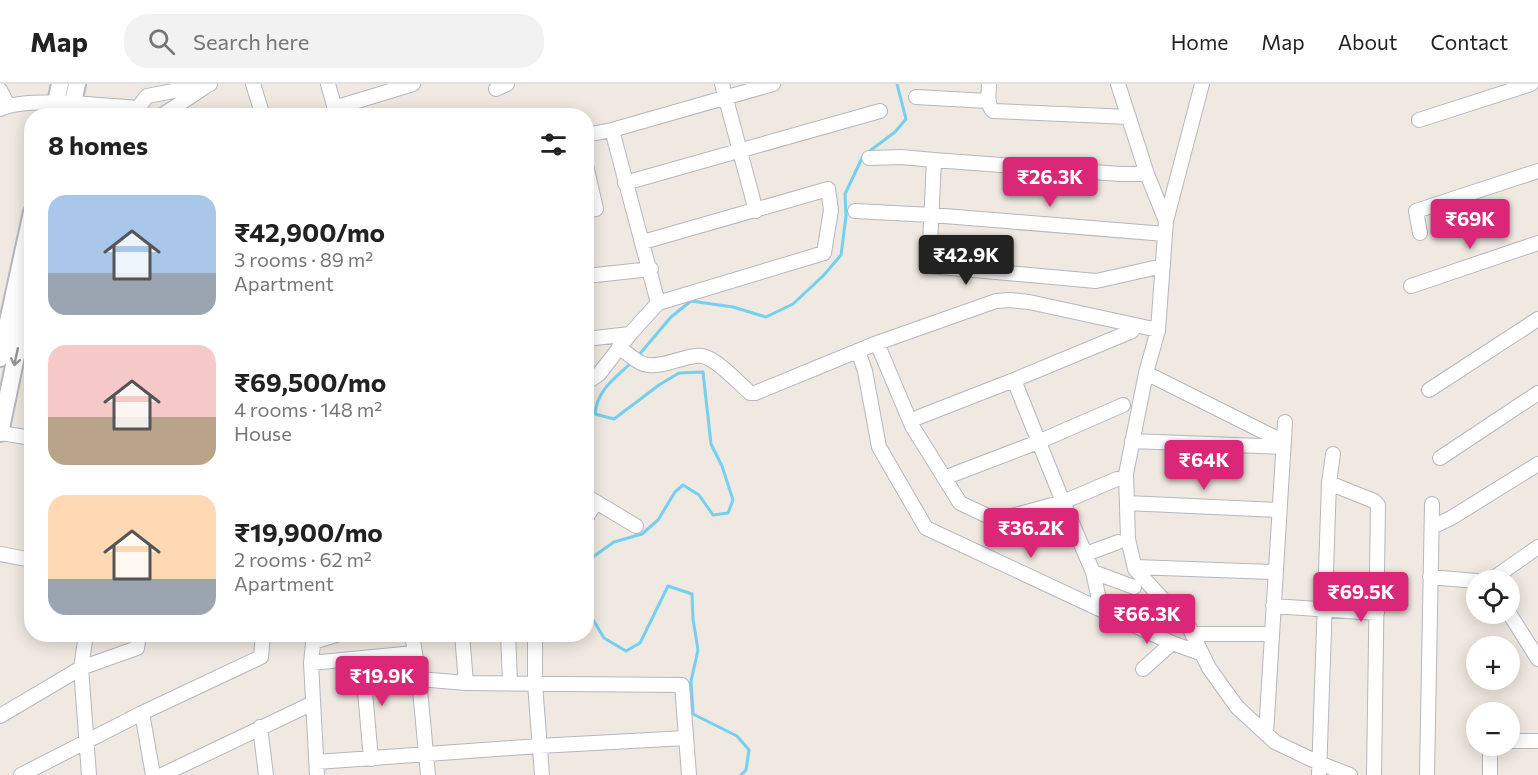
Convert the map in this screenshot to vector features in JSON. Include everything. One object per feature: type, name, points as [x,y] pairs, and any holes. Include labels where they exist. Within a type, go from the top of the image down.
[{"type":"street","points":[[60,84],[63,108]]},
{"type":"street","points":[[64,108],[77,84]]},
{"type":"street","points":[[141,108],[147,90],[210,84]]},
{"type":"street","points":[[173,108],[210,84]]},
{"type":"street","points":[[253,84],[260,108]]},
{"type":"street","points":[[328,84],[334,108]]},
{"type":"street","points":[[346,108],[413,84]]},
{"type":"street","points":[[722,84],[756,211]]},
{"type":"street","points":[[594,133],[773,84]]},
{"type":"street","points":[[989,84],[990,107],[999,112],[1129,117]]},
{"type":"street","points":[[1118,84],[1166,227]]},
{"type":"street","points":[[1202,84],[1166,227],[1158,330],[1146,373],[1126,474],[1128,539],[1135,567],[1192,634],[1200,653],[1237,707],[1275,742],[1319,769],[1350,775]]},
{"type":"street","points":[[1419,120],[1529,84]]},
{"type":"street","points":[[0,90],[4,107],[33,102],[56,108]]},
{"type":"street","points":[[916,97],[988,101]]},
{"type":"street","points":[[626,183],[880,111]]},
{"type":"street","points":[[612,130],[644,242],[658,303]]},
{"type":"street","points":[[869,158],[901,157],[1120,174],[1147,174]]},
{"type":"street","points":[[934,160],[929,266],[1096,281],[1163,266]]},
{"type":"street","points":[[1420,233],[1416,211],[1538,171]]},
{"type":"street","points":[[594,377],[623,350],[630,334],[658,303],[824,254],[831,210],[828,189],[644,242]]},
{"type":"street","points":[[855,211],[1166,227]]},
{"type":"street","points":[[1412,286],[1538,243]]},
{"type":"street","points":[[0,358],[24,261]]},
{"type":"street","points":[[594,275],[651,269]]},
{"type":"street","points":[[623,350],[643,365],[657,366],[690,356],[701,356],[710,359],[750,393],[755,393],[877,343],[984,304],[1010,300],[1029,302],[1158,330]]},
{"type":"street","points":[[24,318],[0,433],[24,437]]},
{"type":"street","points":[[1429,390],[1538,319]]},
{"type":"street","points":[[919,417],[1132,331]]},
{"type":"street","points":[[594,338],[630,334]]},
{"type":"street","points":[[877,343],[912,426],[960,502],[992,518],[1001,519],[1062,502],[1117,478]]},
{"type":"street","points":[[858,351],[865,371],[879,447],[926,528],[1172,643],[1200,653]]},
{"type":"street","points":[[1146,373],[1284,444]]},
{"type":"street","points":[[1014,380],[1062,502],[1093,572],[1101,609]]},
{"type":"street","points":[[1440,458],[1538,393]]},
{"type":"street","points":[[944,478],[1123,405]]},
{"type":"street","points":[[1266,734],[1285,422]]},
{"type":"street","points":[[1132,441],[1284,444]]},
{"type":"street","points":[[1319,769],[1329,483],[1333,454]]},
{"type":"street","points":[[1432,526],[1451,518],[1538,464]]},
{"type":"street","points":[[1329,483],[1374,501],[1378,505],[1374,775]]},
{"type":"street","points":[[594,501],[636,526]]},
{"type":"street","points":[[1127,503],[1279,510]]},
{"type":"street","points":[[1427,775],[1432,504]]},
{"type":"street","points":[[1086,554],[1118,542]]},
{"type":"street","points":[[1505,570],[1538,547]]},
{"type":"street","points":[[0,554],[24,558]]},
{"type":"street","points":[[1135,567],[1275,572]]},
{"type":"street","points":[[1093,572],[1134,587]]},
{"type":"street","points":[[1430,577],[1466,580]]},
{"type":"street","points":[[1273,606],[1377,613]]},
{"type":"street","points":[[1516,624],[1538,659]]},
{"type":"street","points":[[1192,634],[1271,634]]},
{"type":"street","points":[[85,642],[81,668],[88,775]]},
{"type":"street","points":[[0,716],[81,668],[137,648],[138,642]]},
{"type":"street","points":[[21,775],[142,712],[261,657],[262,642]]},
{"type":"street","points":[[313,642],[311,663],[317,769],[371,759],[425,753],[687,738]]},
{"type":"street","points":[[413,642],[419,679],[428,775]]},
{"type":"street","points":[[463,642],[466,682]]},
{"type":"street","points":[[508,642],[510,682]]},
{"type":"street","points":[[535,642],[535,684],[542,775]]},
{"type":"street","points":[[1143,669],[1172,643]]},
{"type":"street","points":[[311,663],[414,653]]},
{"type":"street","points":[[362,658],[371,759]]},
{"type":"street","points":[[419,679],[535,684],[682,684],[689,775]]},
{"type":"street","points":[[162,775],[313,703]]},
{"type":"street","points":[[142,712],[153,775]]},
{"type":"street","points":[[260,728],[266,775]]},
{"type":"street","points":[[1520,741],[1538,741]]},
{"type":"street","points":[[1490,756],[1490,775]]},
{"type":"waterway","points":[[638,356],[671,317],[691,301],[733,307],[766,317],[793,304],[823,276],[841,255],[846,216],[845,194],[863,156],[895,132],[906,119],[897,84]]},
{"type":"waterway","points":[[594,556],[614,542],[642,534],[658,520],[675,492],[683,485],[699,495],[713,515],[728,513],[733,500],[722,466],[711,444],[703,372],[679,373],[614,419],[595,414],[603,392],[631,363]]},
{"type":"waterway","points":[[594,621],[604,638],[626,651],[640,643],[668,586],[692,594],[698,650],[691,681],[693,714],[737,736],[749,750],[746,770],[741,775]]}]
